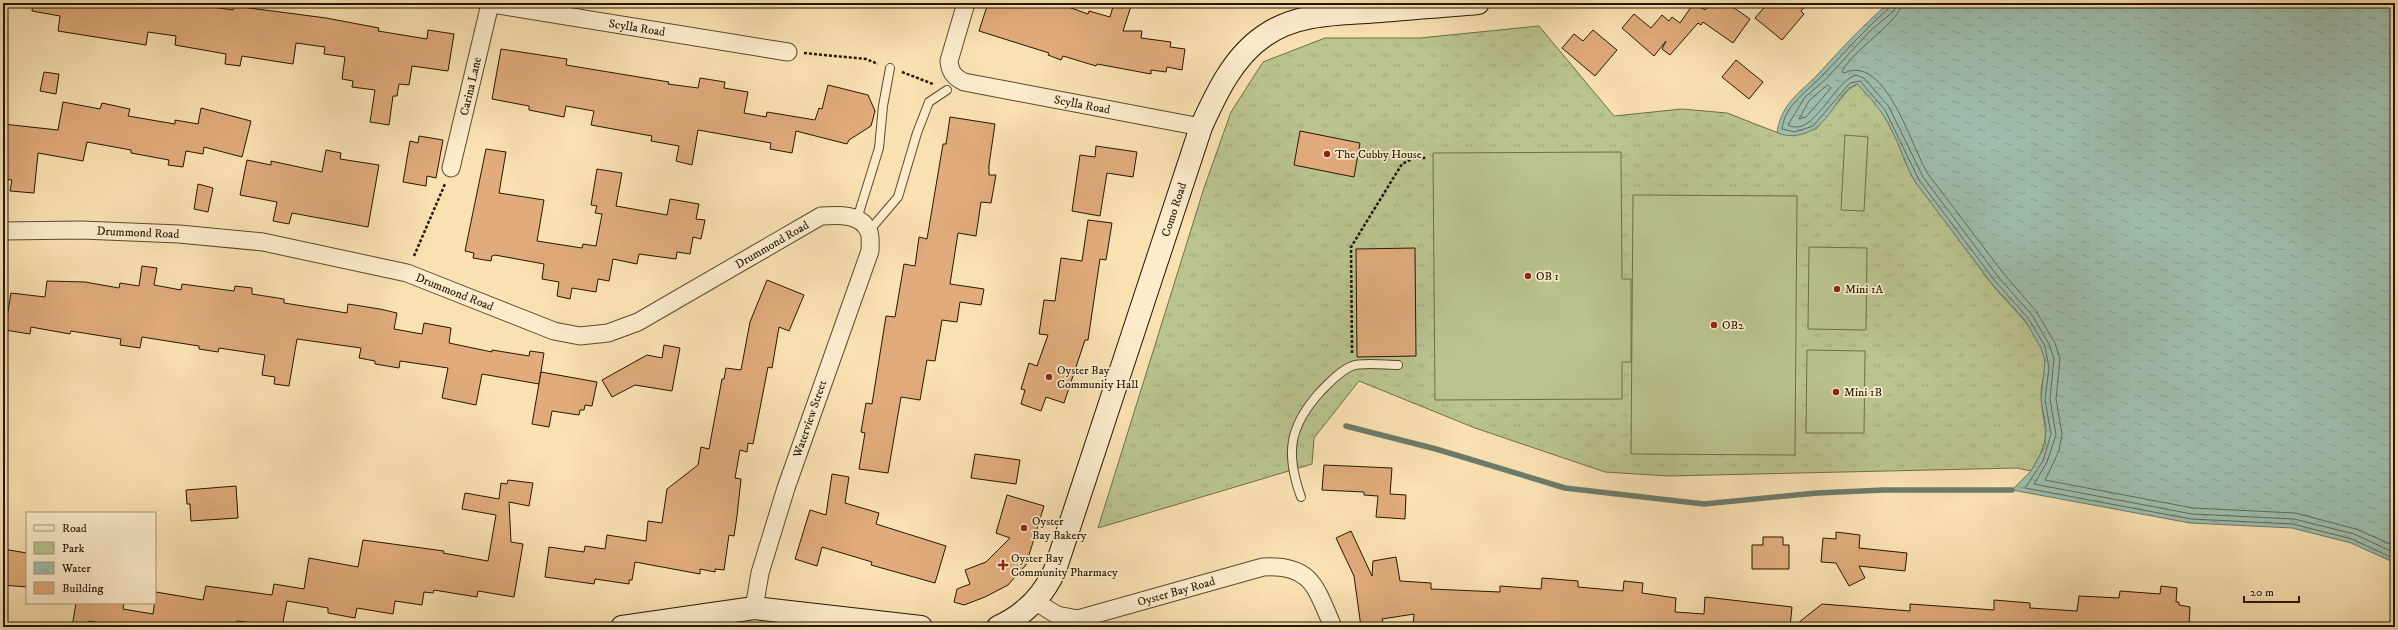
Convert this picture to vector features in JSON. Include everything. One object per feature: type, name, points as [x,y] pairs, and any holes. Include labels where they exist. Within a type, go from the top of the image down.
[{"type":"street","name":"Scylla Road","points":[[488,3],[517,6],[788,52]]},
{"type":"street","name":"Carina Lane","points":[[451,168],[488,3]]},
{"type":"street","name":"Scylla Road","points":[[966,3],[949,61],[950,70],[955,77],[964,82],[1201,127]]},
{"type":"street","name":"Como Road","points":[[1036,602],[1046,589],[1066,541],[1201,127],[1219,87],[1241,58],[1264,36],[1297,20],[1330,14],[1478,3]]},
{"type":"street","name":"Drummond Road","points":[[3,231],[96,231],[179,234],[263,242],[407,273],[554,331],[580,336],[608,333],[638,322],[821,216],[840,214],[857,219]]},
{"type":"street","points":[[857,219],[869,231]]},
{"type":"street","name":"Waterview Street","points":[[754,608],[760,573],[786,488],[838,340],[865,270],[870,251],[869,231]]},
{"type":"street","name":"Oyster Bay Road","points":[[1036,602],[1057,615],[1078,619],[1263,567],[1284,566],[1301,572],[1315,587],[1333,627]]},
{"type":"street","points":[[998,627],[1017,617],[1036,602]]},
{"type":"street","points":[[622,627],[754,608],[921,627]]},
{"type":"lane","points":[[857,219],[879,148],[883,106],[890,68]]},
{"type":"lane","points":[[869,231],[898,197],[917,133],[930,102],[947,90]]},
{"type":"lane","points":[[1301,497],[1292,473],[1291,456],[1295,431],[1306,408],[1333,378],[1353,366],[1398,365]]},
{"type":"path","points":[[788,52],[866,59],[890,68]]},
{"type":"path","points":[[1353,366],[1351,247],[1402,164],[1414,158],[1426,158]]},
{"type":"path","points":[[407,273],[451,168]]},
{"type":"green space","points":[[1539,26],[1614,116],[1682,109],[1727,113],[1781,134],[1816,129],[1848,90],[1857,84],[1884,116],[1916,183],[1991,283],[2030,328],[2041,348],[2045,360],[2045,372],[2041,393],[2045,439],[2043,448],[2031,471],[2017,468],[1669,476],[1605,472],[1475,428],[1359,381],[1314,438],[1312,464],[1098,528],[1204,188],[1231,112],[1263,62],[1325,38],[1420,38]]},
{"type":"green space","points":[[1845,135],[1868,137],[1864,211],[1841,210]]},
{"type":"green space","name":"OB 1","points":[[1621,152],[1622,279],[1631,279],[1631,362],[1622,362],[1622,399],[1435,400],[1433,153]]},
{"type":"green space","name":"OB2","points":[[1633,195],[1797,196],[1795,455],[1631,454]]},
{"type":"green space","name":"Mini 1A","points":[[1809,247],[1867,248],[1866,330],[1808,329]]},
{"type":"green space","name":"Mini 1B","points":[[1807,350],[1865,351],[1864,433],[1806,433]]},
{"type":"water","points":[[1889,3],[2395,3],[2395,563],[2351,543],[2292,528],[2190,523],[2012,490],[2031,471],[2045,446],[2046,427],[2041,400],[2045,360],[2041,348],[2025,320],[1992,284],[1916,183],[1884,117],[1872,100],[1857,84],[1843,94],[1826,118],[1818,126],[1809,131],[1793,136],[1784,135],[1777,132],[1783,112],[1794,98],[1862,27]]},
{"type":"building","points":[[33,3],[185,3],[233,10],[234,6],[326,18],[379,28],[378,31],[427,39],[428,30],[454,34],[448,71],[412,66],[409,85],[399,84],[397,96],[393,96],[389,125],[370,122],[375,90],[352,87],[353,81],[342,79],[345,57],[324,54],[325,47],[296,43],[293,64],[242,56],[240,66],[225,64],[226,54],[175,45],[176,36],[148,32],[146,45],[58,31],[60,16],[32,11]]},
{"type":"building","points":[[988,3],[1057,3],[1088,14],[1089,11],[1110,17],[1114,3],[1132,3],[1123,31],[1142,31],[1141,38],[1171,42],[1170,47],[1185,49],[1182,70],[1167,67],[1166,72],[1151,70],[1151,74],[1097,64],[1096,66],[1063,56],[1061,60],[1048,55],[1049,53],[979,31]]},
{"type":"building","points":[[1694,3],[1705,10],[1710,3],[1727,3],[1750,19],[1733,43],[1703,22],[1701,25],[1698,23],[1670,55],[1662,49],[1666,41],[1654,56],[1622,28],[1634,14],[1651,28],[1662,15],[1669,21],[1672,17],[1680,23]]},
{"type":"building","points":[[1768,3],[1808,3],[1801,11],[1804,14],[1782,40],[1755,18]]},
{"type":"building","points":[[1593,30],[1617,50],[1595,76],[1562,48],[1574,34],[1583,41]]},
{"type":"building","points":[[501,49],[567,59],[566,65],[669,82],[668,84],[698,88],[700,78],[725,82],[724,88],[748,92],[744,113],[766,117],[767,112],[815,120],[819,108],[822,109],[828,85],[868,95],[875,111],[871,126],[849,140],[847,144],[796,131],[792,153],[770,149],[771,143],[698,130],[692,165],[676,161],[679,146],[651,141],[652,136],[591,125],[594,111],[566,106],[564,117],[529,110],[529,106],[492,99]]},
{"type":"building","points":[[1736,60],[1763,82],[1749,99],[1722,77]]},
{"type":"building","points":[[44,72],[59,74],[56,94],[40,91]]},
{"type":"building","points":[[63,102],[100,109],[102,103],[130,109],[128,116],[175,124],[175,120],[198,124],[201,108],[251,121],[242,157],[204,147],[203,154],[186,151],[183,167],[168,165],[169,160],[131,153],[131,150],[87,142],[83,161],[38,153],[34,193],[10,191],[12,180],[3,179],[3,124],[58,130]]},
{"type":"building","points":[[950,117],[995,124],[989,165],[989,175],[996,175],[991,203],[981,202],[976,236],[958,233],[950,284],[984,289],[981,305],[960,302],[957,322],[942,320],[935,361],[927,360],[920,400],[901,397],[888,473],[859,469],[865,433],[861,432],[866,403],[872,404],[886,316],[895,317],[904,264],[915,266],[919,237],[927,239],[943,144],[946,144]]},
{"type":"building","name":"The Cubby House","points":[[1300,131],[1360,143],[1354,177],[1294,165]]},
{"type":"building","points":[[419,136],[443,140],[436,178],[427,176],[426,186],[403,182],[410,141],[418,143]]},
{"type":"building","points":[[1096,146],[1137,152],[1133,177],[1107,173],[1100,216],[1072,211],[1080,155],[1095,157]]},
{"type":"building","points":[[486,149],[506,152],[499,193],[544,200],[537,241],[582,248],[583,244],[596,246],[602,214],[595,213],[597,206],[591,205],[597,169],[622,173],[616,206],[667,215],[670,199],[699,204],[696,219],[705,220],[701,239],[693,237],[690,254],[677,252],[676,259],[639,254],[637,264],[613,259],[609,281],[598,279],[596,292],[572,288],[570,299],[557,296],[559,282],[542,279],[544,264],[495,255],[492,256],[491,261],[473,258],[474,253],[465,251]]},
{"type":"building","points":[[326,150],[341,153],[340,159],[379,165],[368,227],[292,213],[289,224],[273,221],[277,202],[240,195],[247,160],[271,165],[271,161],[322,172]]},
{"type":"building","points":[[198,184],[213,188],[208,212],[194,209]]},
{"type":"building","points":[[1088,220],[1112,223],[1106,260],[1100,259],[1088,340],[1085,340],[1064,403],[1046,397],[1041,411],[1021,404],[1025,390],[1021,389],[1029,363],[1037,366],[1048,335],[1039,334],[1044,300],[1055,301],[1061,258],[1082,261]]},
{"type":"building","points":[[1415,248],[1416,356],[1357,357],[1356,249]]},
{"type":"building","points":[[142,266],[157,268],[154,285],[181,290],[182,284],[234,291],[235,286],[252,288],[252,294],[284,299],[284,303],[347,313],[348,304],[380,309],[397,313],[394,329],[422,334],[424,323],[451,328],[449,343],[492,352],[492,350],[529,356],[530,351],[544,353],[539,384],[482,374],[476,405],[442,398],[448,368],[400,361],[399,368],[375,364],[375,361],[359,358],[361,348],[297,339],[289,386],[274,384],[275,377],[262,375],[265,355],[219,348],[218,352],[199,349],[199,346],[142,337],[140,348],[120,345],[121,339],[71,331],[70,334],[31,327],[30,334],[5,330],[11,293],[45,297],[47,281],[85,282],[119,288],[120,283],[139,286]]},
{"type":"building","points":[[767,280],[804,295],[789,331],[779,327],[772,368],[768,367],[753,444],[748,443],[747,452],[740,450],[735,478],[741,479],[737,516],[734,536],[729,535],[724,570],[715,569],[715,572],[700,569],[700,574],[635,562],[632,580],[629,580],[629,584],[595,579],[594,584],[545,577],[549,547],[584,552],[585,546],[605,549],[607,535],[646,541],[648,521],[662,523],[667,489],[698,465],[701,447],[709,449],[722,379],[724,379],[726,368],[741,370],[750,322]]},
{"type":"building","points":[[664,345],[680,348],[672,391],[635,385],[612,397],[602,380],[647,355],[662,358]]},
{"type":"building","points":[[541,372],[597,382],[592,406],[585,405],[584,410],[580,410],[579,415],[552,411],[549,427],[532,424]]},
{"type":"building","points":[[975,454],[1020,460],[1016,484],[971,478]]},
{"type":"building","points":[[1324,465],[1392,468],[1390,494],[1406,495],[1405,519],[1376,517],[1378,496],[1364,495],[1364,492],[1322,490]]},
{"type":"building","points":[[832,474],[849,477],[845,503],[879,513],[876,524],[946,546],[935,583],[871,565],[872,562],[822,547],[817,566],[795,559],[810,510],[826,515]]},
{"type":"building","points":[[508,480],[533,483],[529,506],[509,502],[511,542],[523,544],[514,597],[478,591],[477,597],[434,590],[433,593],[424,592],[422,605],[395,601],[393,614],[357,608],[355,618],[328,613],[328,608],[287,601],[282,627],[237,621],[236,627],[203,627],[185,624],[184,627],[122,627],[89,621],[88,627],[72,627],[76,604],[124,604],[123,609],[153,614],[154,604],[156,604],[156,592],[203,600],[206,586],[272,595],[274,584],[304,589],[309,558],[358,567],[363,540],[444,551],[443,553],[488,561],[496,515],[462,509],[465,493],[499,499],[501,483],[507,484]]},
{"type":"building","points":[[236,486],[238,518],[191,521],[190,504],[187,504],[186,490]]},
{"type":"building","points":[[1007,495],[1044,506],[1026,565],[1008,585],[985,597],[964,605],[954,602],[957,589],[970,584],[965,570],[986,562],[1010,538],[996,533]]},
{"type":"building","points":[[1351,531],[1372,576],[1373,561],[1396,557],[1400,581],[1431,583],[1431,589],[1500,592],[1500,586],[1541,589],[1542,578],[1578,581],[1578,587],[1623,591],[1624,581],[1643,583],[1642,593],[1676,598],[1675,612],[1704,614],[1705,597],[1792,607],[1790,627],[1413,627],[1414,614],[1382,619],[1384,627],[1361,627],[1354,576],[1336,538]]},
{"type":"building","points":[[1836,532],[1860,535],[1859,548],[1907,553],[1905,571],[1859,566],[1865,578],[1849,586],[1836,563],[1821,562],[1823,538],[1836,539]]},
{"type":"building","points":[[1763,537],[1783,537],[1783,545],[1789,545],[1789,569],[1752,569],[1752,545],[1763,545]]},
{"type":"building","points":[[3,549],[26,553],[26,587],[3,585]]},
{"type":"building","points":[[2161,586],[2177,588],[2176,602],[2179,602],[2179,605],[2190,607],[2189,627],[1908,627],[1877,623],[1877,627],[1793,627],[1822,604],[1910,611],[1910,604],[1994,610],[1994,600],[2030,603],[2030,608],[2077,611],[2079,596],[2119,598],[2120,591],[2160,594]]},
{"type":"waterway","points":[[1346,426],[1436,449],[1565,488],[1704,504],[1817,493],[1884,490],[2012,490]]},
{"type":"place","name":"The Cubby House","points":[[1327,154]]},
{"type":"place","name":"OB 1","points":[[1528,276]]},
{"type":"place","name":"Mini 1A","points":[[1837,289]]},
{"type":"place","name":"OB2","points":[[1714,325]]},
{"type":"place","name":"Oyster Bay Community Hall","points":[[1049,377]]},
{"type":"place","name":"Mini 1B","points":[[1836,392]]},
{"type":"place","name":"Oyster Bay Bakery","points":[[1024,528]]},
{"type":"place","name":"Oyster Bay Community Pharmacy","points":[[1003,565]]}]
